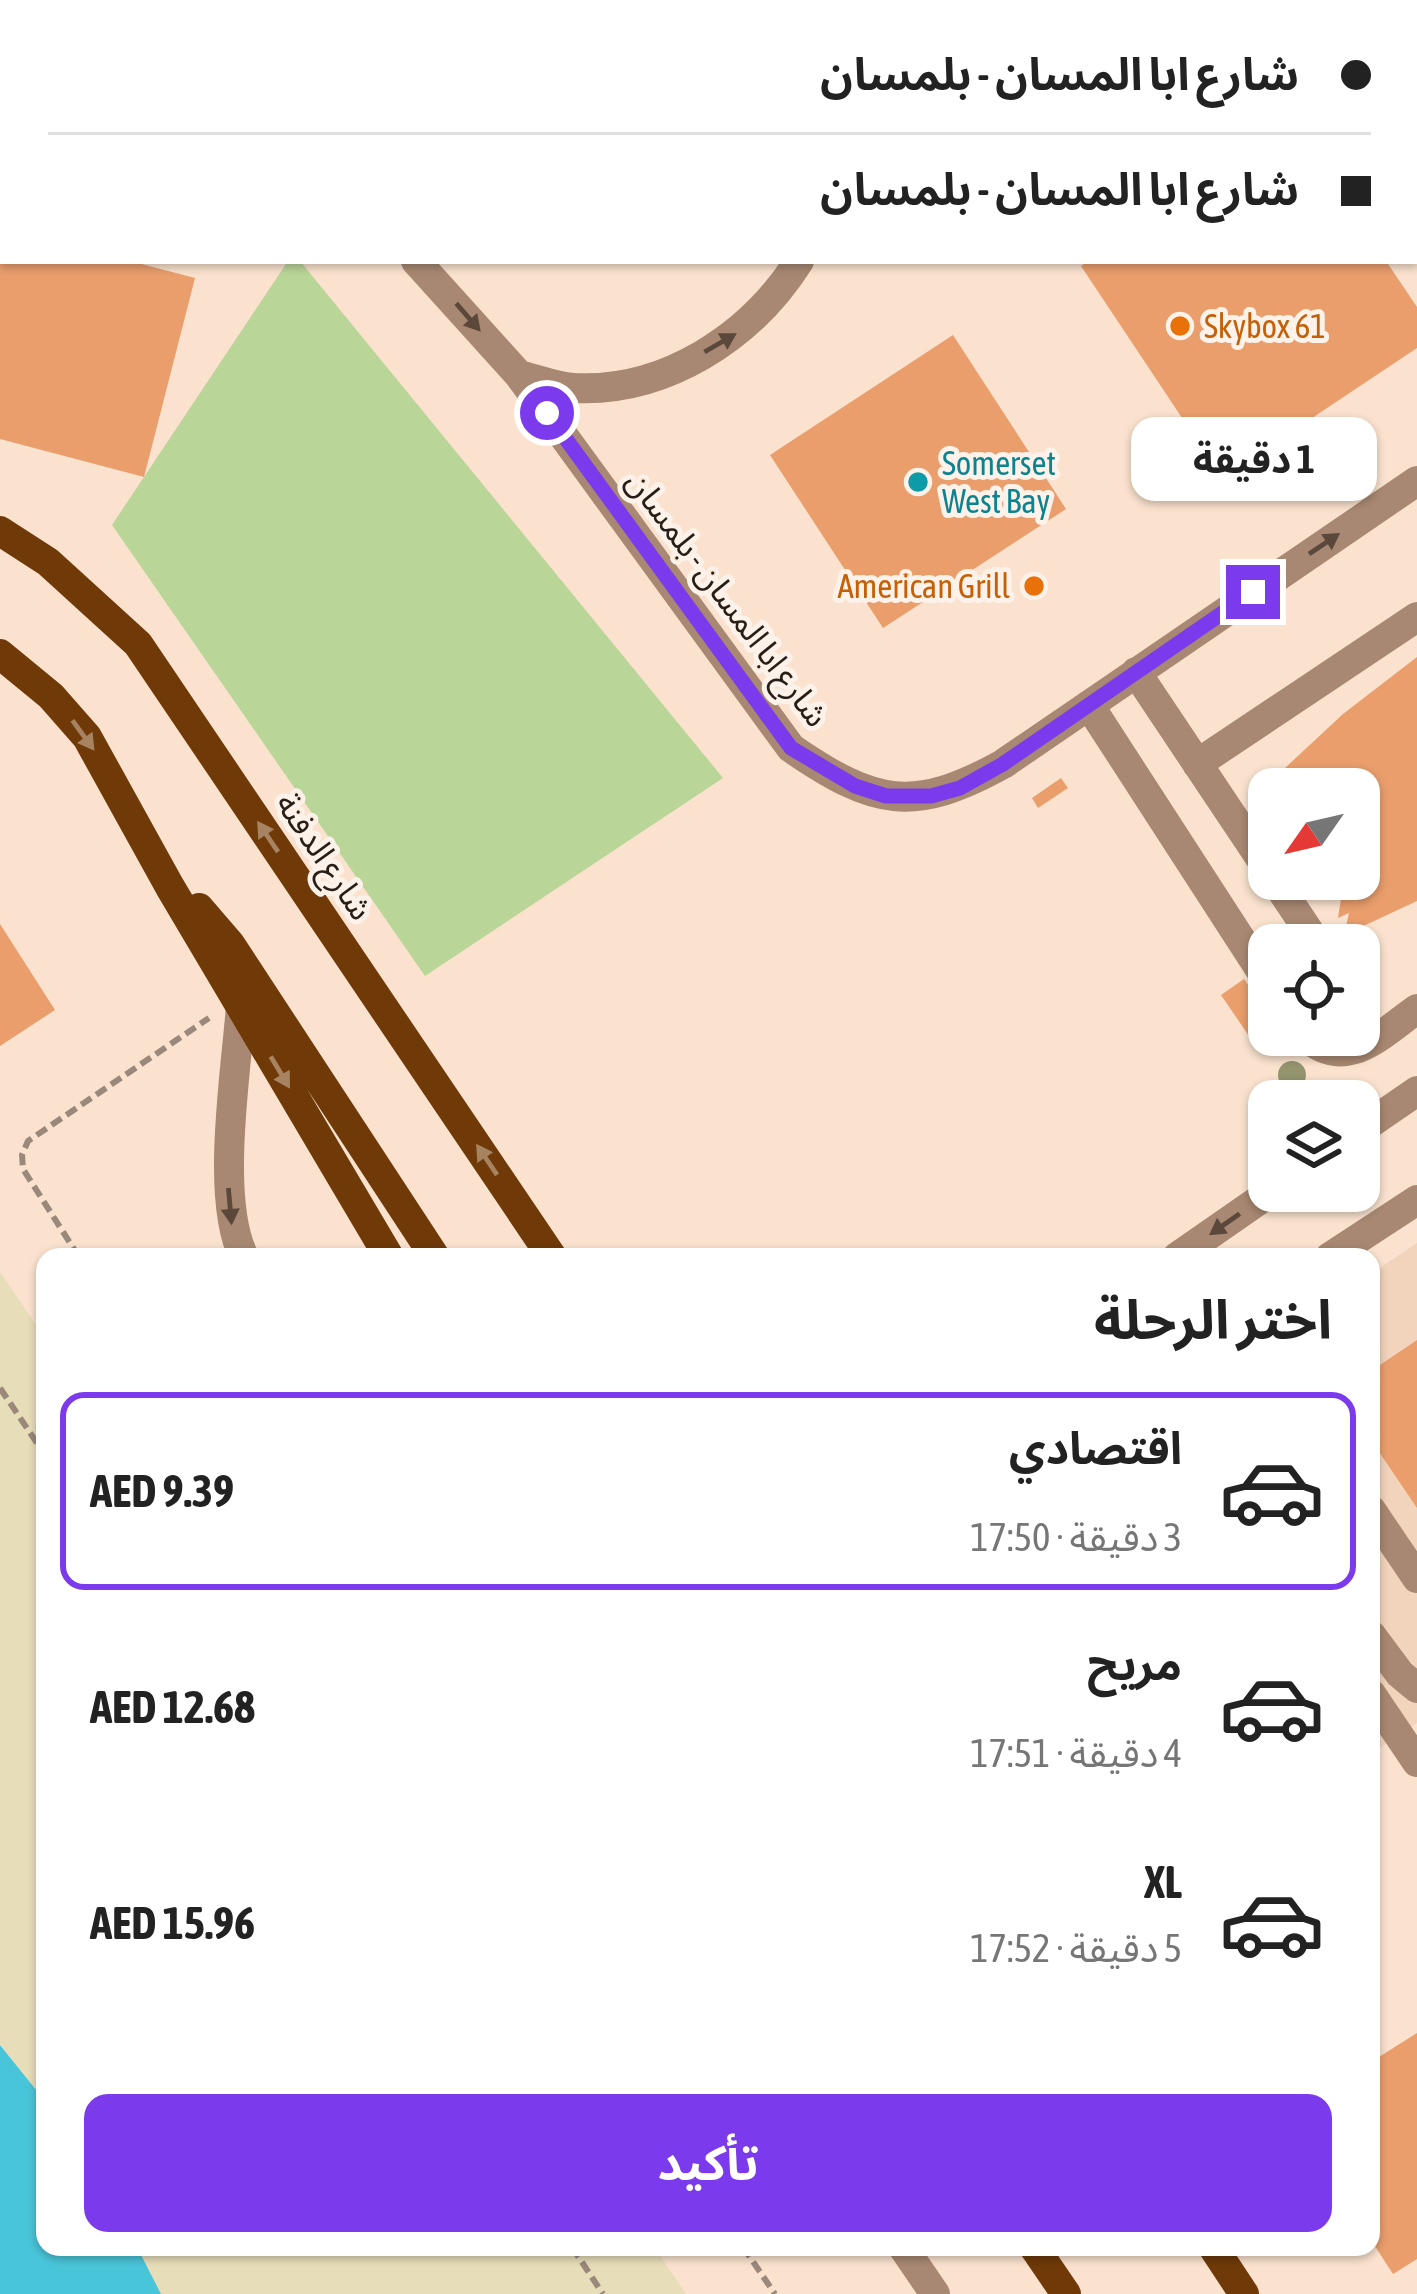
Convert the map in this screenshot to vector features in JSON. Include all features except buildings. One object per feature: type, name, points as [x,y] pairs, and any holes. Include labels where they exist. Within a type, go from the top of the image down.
[{"type":"main road","name":"شارع الدفنة","points":[[0,531],[48,562],[138,644],[546,1248]]},
{"type":"main road","points":[[0,654],[51,696],[87,737],[384,1248]]},
{"type":"main road","points":[[170,887],[194,903],[220,931],[429,1248]]},
{"type":"main road","points":[[1040,2256],[1066,2294]]},
{"type":"main road","points":[[1219,2256],[1244,2294]]},
{"type":"street","name":"شارع ابا المسان - بلمسان","points":[[419,264],[519,374],[791,748],[820,769],[886,796],[931,796],[960,788],[1003,764],[1417,481]]},
{"type":"street","points":[[519,374],[568,388],[615,388],[666,373],[740,331],[796,264]]},
{"type":"street","points":[[1197,764],[1417,617]]},
{"type":"street","points":[[1136,672],[1248,840]]},
{"type":"street","points":[[1089,705],[1248,951]]},
{"type":"street","points":[[239,1002],[228,1190],[233,1233],[240,1248]]},
{"type":"street","points":[[1380,1033],[1417,1009]]},
{"type":"street","points":[[1380,1117],[1417,1091]]},
{"type":"street","points":[[1344,1248],[1417,1200]]},
{"type":"street","points":[[1190,1248],[1248,1208]]},
{"type":"street","points":[[1380,1523],[1417,1578]]},
{"type":"street","points":[[1380,1647],[1417,1688]]},
{"type":"street","points":[[1380,1707],[1417,1762]]},
{"type":"street","points":[[909,2256],[934,2294]]},
{"type":"path","points":[[73,1248],[23,1169],[22,1154],[28,1141],[239,1002]]},
{"type":"path","points":[[0,1388],[36,1442]]},
{"type":"path","points":[[578,2256],[603,2294]]},
{"type":"path","points":[[749,2256],[775,2294]]},
{"type":"shaded area","points":[[1417,1243],[1417,1723],[1380,1748],[1380,1268]]},
{"type":"green space","points":[[286,264],[302,264],[723,778],[425,976],[112,525]]},
{"type":"sand","points":[[0,1272],[36,1325],[36,2090],[0,2044]]},
{"type":"sand","points":[[142,2256],[660,2256],[686,2294],[161,2294]]},
{"type":"water","points":[[0,2045],[36,2090],[36,2256],[142,2256],[161,2294],[0,2294]]},
{"type":"place","name":"Skybox 61","points":[[1180,326]]},
{"type":"place","name":"Somerset West Bay","points":[[918,482]]},
{"type":"place","name":"American Grill","points":[[1034,586]]},
{"type":"route","points":[[547,413],[791,748],[820,769],[886,796],[931,796],[960,788],[1003,764],[1253,592]]}]
